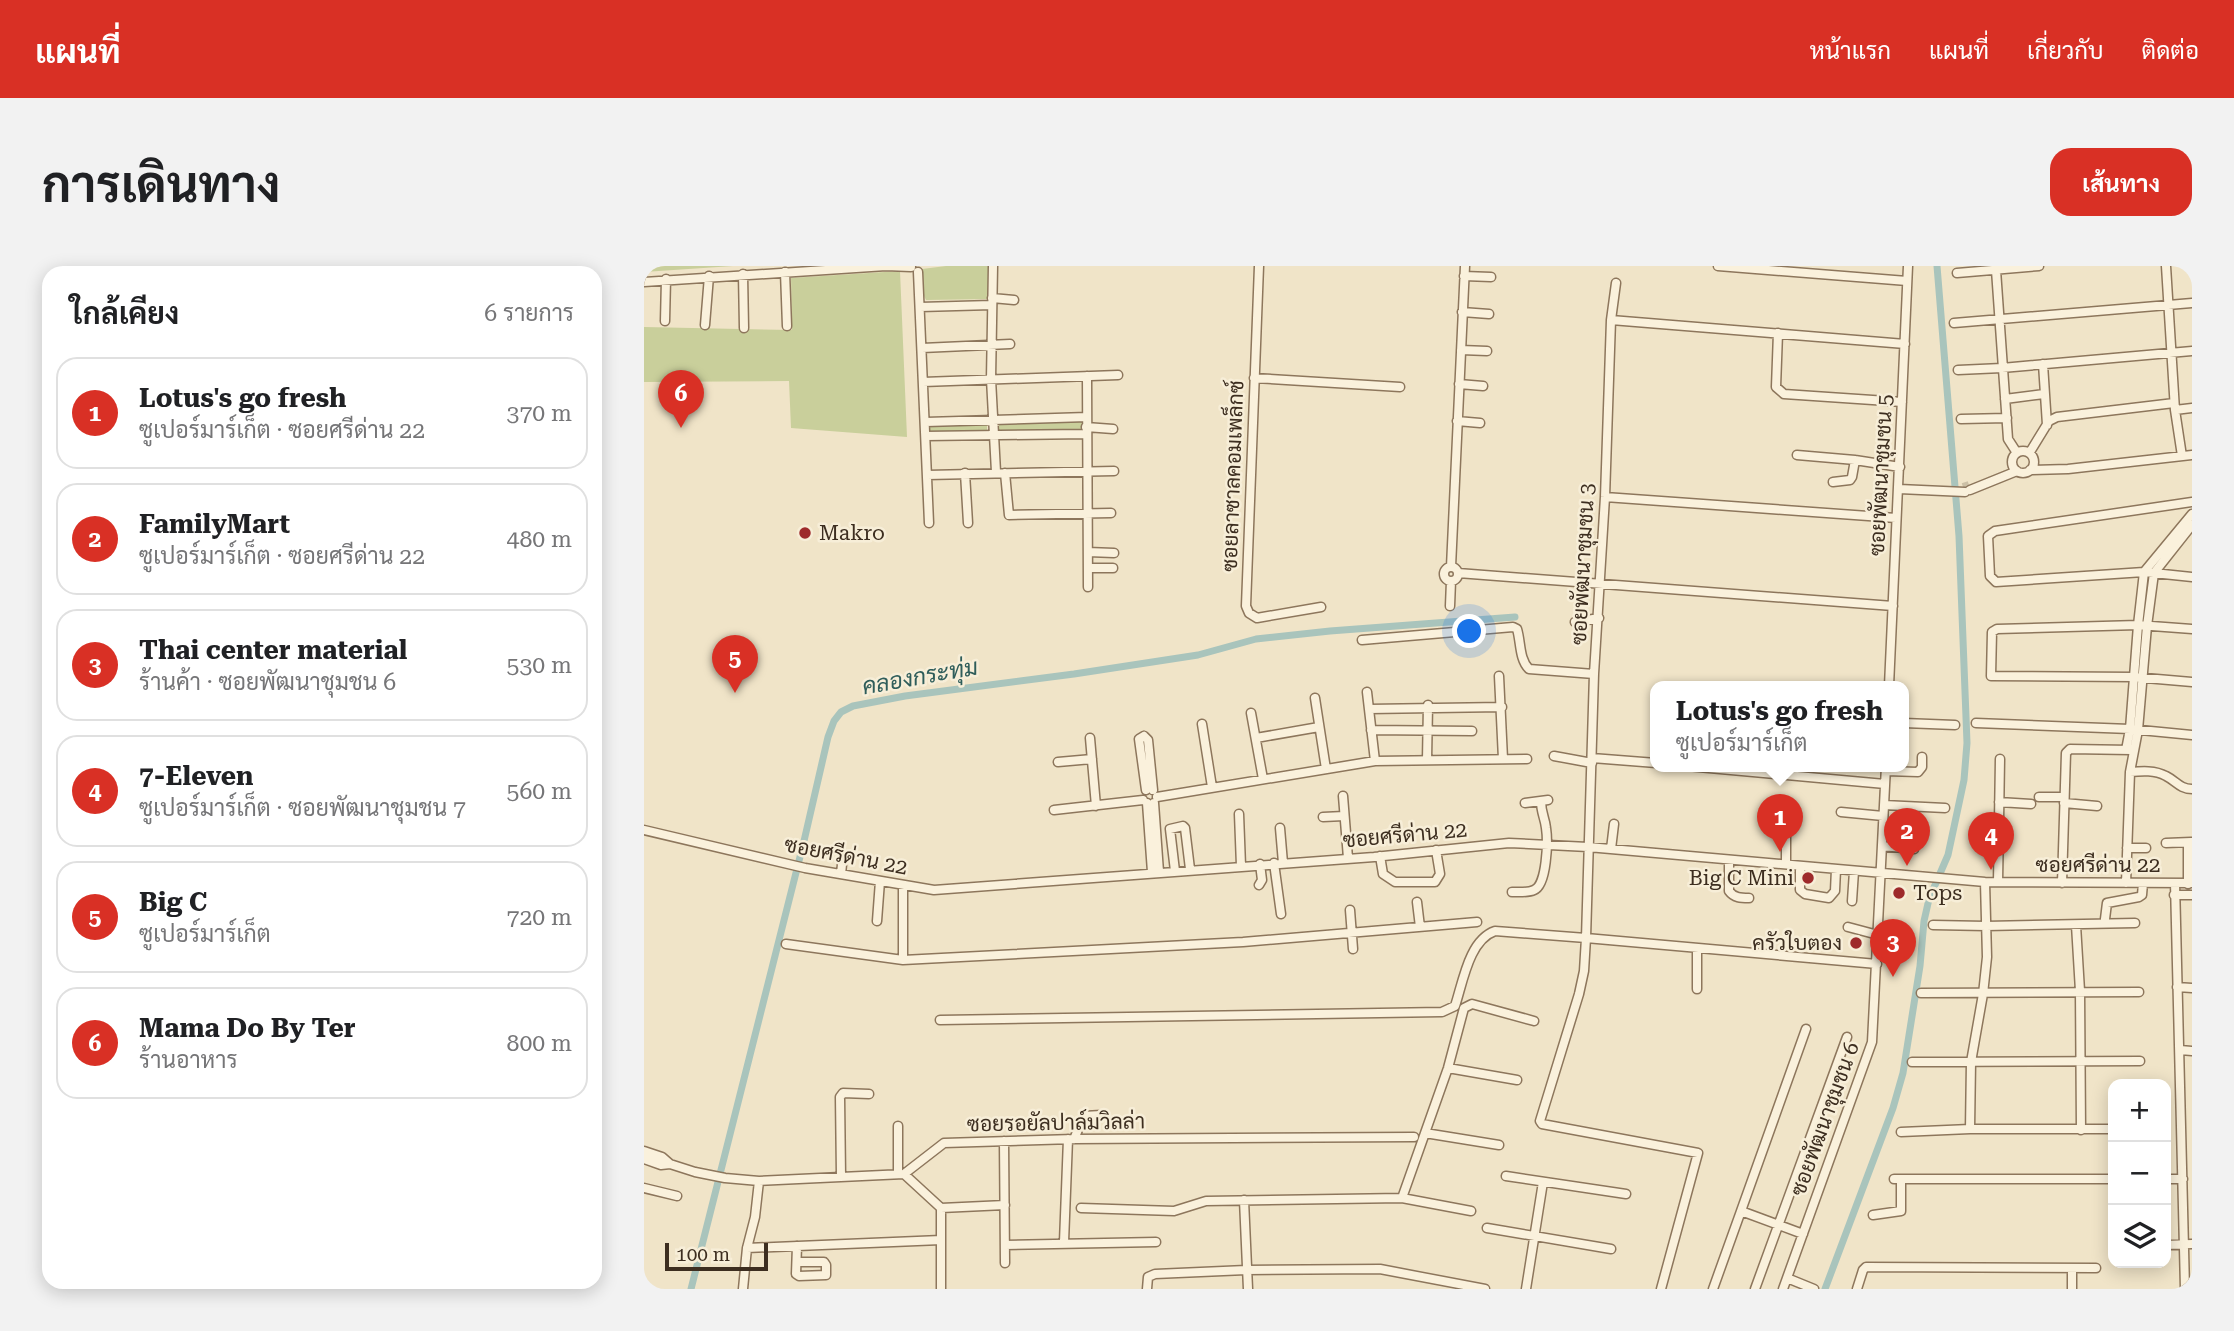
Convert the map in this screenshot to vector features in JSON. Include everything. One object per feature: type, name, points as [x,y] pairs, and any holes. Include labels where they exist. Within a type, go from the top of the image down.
[{"type":"street","points":[[993,266],[991,379],[995,435],[1009,515],[1111,513]]},
{"type":"street","name":"ซอยลาซาลคอมเพล็กซ์","points":[[1259,266],[1246,606],[1257,618],[1321,607]]},
{"type":"street","points":[[1718,266],[1907,281]]},
{"type":"street","name":"ซอยพัฒนาชุมชน 5","points":[[1889,681],[1908,266]]},
{"type":"street","points":[[1957,272],[2039,266]]},
{"type":"street","points":[[2165,266],[2175,406],[2182,456]]},
{"type":"street","points":[[644,282],[738,271],[915,268],[920,307],[929,523]]},
{"type":"street","points":[[782,270],[787,326]]},
{"type":"street","points":[[1996,270],[2008,439],[2017,453]]},
{"type":"street","points":[[738,271],[744,328]]},
{"type":"street","points":[[1451,581],[1457,578],[1457,421],[1465,271],[1491,277]]},
{"type":"street","points":[[705,326],[709,276]]},
{"type":"street","points":[[665,321],[666,279]]},
{"type":"street","name":"ซอยพัฒนาชุมชน 3","points":[[1616,283],[1611,320],[1605,497],[1594,674],[1584,971],[1540,1121],[1542,1124],[1698,1153],[1661,1289]]},
{"type":"street","points":[[920,307],[1014,300]]},
{"type":"street","points":[[1954,323],[2192,303]]},
{"type":"street","points":[[1462,312],[1489,314]]},
{"type":"street","points":[[1611,320],[1905,344]]},
{"type":"street","points":[[1778,333],[1776,387],[1784,394],[1902,402]]},
{"type":"street","points":[[922,348],[1010,344]]},
{"type":"street","points":[[1461,350],[1486,351]]},
{"type":"street","points":[[1958,370],[2192,351]]},
{"type":"street","points":[[2043,364],[2047,425]]},
{"type":"street","points":[[923,382],[1118,375]]},
{"type":"street","points":[[1087,376],[1088,587]]},
{"type":"street","points":[[1254,377],[1400,387]]},
{"type":"street","points":[[1459,384],[1483,386]]},
{"type":"street","points":[[2005,399],[2044,394]]},
{"type":"street","points":[[2030,452],[2047,425],[2057,416],[2175,406],[2192,408]]},
{"type":"street","points":[[926,422],[1087,417]]},
{"type":"street","points":[[1961,419],[2007,418]]},
{"type":"street","points":[[1457,421],[1479,423]]},
{"type":"street","points":[[926,436],[1113,429]]},
{"type":"street","points":[[2030,470],[2035,461],[2030,452],[2023,450],[2017,453],[2012,462],[2016,469],[2024,472],[2068,470],[2192,455]]},
{"type":"street","points":[[1797,455],[1900,467]]},
{"type":"street","points":[[1833,481],[1850,480],[1853,477],[1855,460]]},
{"type":"street","points":[[1899,489],[1964,489],[2016,469]]},
{"type":"street","points":[[927,475],[1114,471]]},
{"type":"street","points":[[965,473],[968,523]]},
{"type":"street","points":[[1605,497],[1896,518]]},
{"type":"street","points":[[2192,502],[1994,531],[1988,536],[1990,576],[1996,582],[2149,573],[2192,577]]},
{"type":"street","points":[[2184,536],[2192,514]]},
{"type":"street","points":[[2126,883],[2130,750],[2149,573],[2192,525]]},
{"type":"street","points":[[1088,552],[1114,553]]},
{"type":"street","points":[[1088,568],[1113,568]]},
{"type":"street","points":[[1451,581],[1445,578],[1445,569],[1893,606]]},
{"type":"street","points":[[1450,606],[1451,581]]},
{"type":"street","points":[[1575,622],[1599,618]]},
{"type":"street","points":[[2192,629],[2142,625],[1997,629],[1992,632],[1991,676],[2138,678],[2192,682]]},
{"type":"street","points":[[1362,640],[1513,627],[1519,634],[1526,668],[1536,671],[1594,674]]},
{"type":"street","points":[[1499,676],[1503,760]]},
{"type":"street","points":[[1367,692],[1375,761]]},
{"type":"street","points":[[1315,698],[1326,769]]},
{"type":"street","points":[[1427,760],[1428,707]]},
{"type":"street","points":[[1369,709],[1502,707]]},
{"type":"street","points":[[1251,713],[1263,779]]},
{"type":"street","points":[[1909,723],[1955,725]]},
{"type":"street","points":[[1976,723],[2192,735]]},
{"type":"street","points":[[1202,724],[1212,787]]},
{"type":"street","points":[[1256,738],[1319,727]]},
{"type":"street","points":[[1371,730],[1472,731]]},
{"type":"street","points":[[1150,797],[1139,739],[1144,736],[1148,740],[1156,872]]},
{"type":"street","points":[[1090,738],[1096,806]]},
{"type":"street","points":[[2062,883],[2067,750],[2130,750]]},
{"type":"street","points":[[1554,756],[1650,764]]},
{"type":"street","points":[[1909,771],[1918,772],[1922,767],[1922,757]]},
{"type":"street","points":[[1058,762],[1092,759]]},
{"type":"street","points":[[1054,810],[1096,806],[1375,761],[1527,759]]},
{"type":"street","points":[[1998,881],[2000,759]]},
{"type":"street","points":[[1793,772],[1885,784]]},
{"type":"street","points":[[1880,873],[1886,772]]},
{"type":"street","points":[[2130,772],[2159,773],[2179,786],[2192,789]]},
{"type":"street","points":[[1343,796],[1348,858]]},
{"type":"street","points":[[2039,797],[2097,806]]},
{"type":"street","points":[[1511,892],[1534,890],[1544,876],[1546,825],[1541,813],[1545,800],[1525,803]]},
{"type":"street","points":[[1999,802],[2031,804]]},
{"type":"street","points":[[1884,805],[1945,807]]},
{"type":"street","points":[[1841,812],[1883,816]]},
{"type":"street","points":[[1239,814],[1241,866]]},
{"type":"street","points":[[1323,817],[1344,816]]},
{"type":"street","points":[[1611,849],[1614,824]]},
{"type":"street","points":[[1175,871],[1170,830],[1183,826],[1190,869]]},
{"type":"street","points":[[1280,828],[1283,863]]},
{"type":"street","name":"ซอยศรีด่าน 22","points":[[644,830],[805,868],[934,890],[1380,856],[1509,843],[1588,847],[1985,882],[2190,884]]},
{"type":"street","points":[[1786,835],[1786,864]]},
{"type":"street","points":[[2166,843],[2190,842],[2190,884]]},
{"type":"street","points":[[1882,846],[1914,849]]},
{"type":"street","points":[[2127,848],[2146,848]]},
{"type":"street","points":[[1380,856],[1383,874],[1395,882],[1435,882],[1440,874],[1436,850]]},
{"type":"street","points":[[841,874],[843,855]]},
{"type":"street","points":[[1729,860],[1729,891],[1732,895],[1749,898]]},
{"type":"street","points":[[1274,863],[1281,914]]},
{"type":"street","points":[[1259,885],[1262,880],[1260,864]]},
{"type":"street","points":[[1800,866],[1800,890],[1805,894],[1829,898],[1835,891],[1836,869]]},
{"type":"street","points":[[1852,901],[1854,871]]},
{"type":"street","name":"ซอยพัฒนาชุมชน 6","points":[[1783,1289],[1872,1042],[1880,873]]},
{"type":"street","points":[[877,920],[880,881]]},
{"type":"street","points":[[1970,1129],[1971,1062],[1987,957],[1985,882]]},
{"type":"street","points":[[2105,919],[2107,903],[2139,897],[2143,883]]},
{"type":"street","points":[[2175,883],[2183,1179],[2188,1244],[2185,1289]]},
{"type":"street","points":[[903,886],[903,960]]},
{"type":"street","points":[[2174,895],[2192,895]]},
{"type":"street","points":[[1417,902],[1420,927]]},
{"type":"street","points":[[1350,910],[1353,949]]},
{"type":"street","points":[[786,944],[903,960],[1243,942],[1477,922]]},
{"type":"street","points":[[1933,925],[2135,923]]},
{"type":"street","points":[[2076,925],[2080,992],[2081,1130]]},
{"type":"street","points":[[1849,927],[1878,935]]},
{"type":"street","points":[[940,1020],[1442,1012],[1455,1006],[1480,941],[1486,934],[1495,931],[1877,964]]},
{"type":"street","points":[[1697,948],[1697,989]]},
{"type":"street","points":[[2178,987],[2192,988]]},
{"type":"street","points":[[1921,993],[2139,992]]},
{"type":"street","points":[[1402,1198],[1448,1068],[1464,1008],[1472,1004],[1534,1021]]},
{"type":"street","points":[[1713,1289],[1806,1029]]},
{"type":"street","points":[[1755,1289],[1847,1037]]},
{"type":"street","points":[[2180,1051],[2192,1051]]},
{"type":"street","points":[[1912,1062],[2140,1061]]},
{"type":"street","points":[[1448,1068],[1517,1080]]},
{"type":"street","points":[[841,1176],[841,1094],[869,1094]]},
{"type":"street","points":[[1064,1242],[1071,1139],[1084,1116],[1101,1115]]},
{"type":"street","points":[[898,1126],[901,1174]]},
{"type":"street","points":[[1901,1132],[2108,1129]]},
{"type":"street","points":[[1425,1133],[1499,1145]]},
{"type":"street","name":"ซอยรอยัลปาล์มวิลล่า","points":[[901,1174],[944,1143],[1071,1139],[1414,1137]]},
{"type":"street","points":[[1004,1141],[1005,1263]]},
{"type":"street","points":[[644,1151],[662,1157],[670,1164]]},
{"type":"street","points":[[644,1159],[725,1178],[759,1181],[901,1174],[941,1208],[1004,1205]]},
{"type":"street","points":[[1506,1177],[1626,1194]]},
{"type":"street","points":[[1873,1215],[1901,1211],[1898,1179],[2108,1179]]},
{"type":"street","points":[[2171,1179],[2183,1179]]},
{"type":"street","points":[[743,1289],[759,1181]]},
{"type":"street","points":[[1526,1289],[1543,1182]]},
{"type":"street","points":[[644,1188],[677,1196]]},
{"type":"street","points":[[1080,1208],[1174,1211],[1206,1201],[1402,1198],[1471,1211]]},
{"type":"street","points":[[1244,1200],[1248,1289]]},
{"type":"street","points":[[941,1208],[941,1289]]},
{"type":"street","points":[[1741,1211],[1803,1234]]},
{"type":"street","points":[[1487,1228],[1611,1249]]},
{"type":"street","points":[[747,1248],[941,1240]]},
{"type":"street","points":[[1005,1245],[1156,1242]]},
{"type":"street","points":[[797,1246],[798,1262]]},
{"type":"street","points":[[1857,1289],[1866,1267],[2096,1268]]},
{"type":"street","points":[[2072,1268],[2072,1289]]},
{"type":"street","points":[[1147,1289],[1148,1277],[1155,1274],[1380,1269],[1485,1289]]},
{"type":"street","points":[[1787,1278],[1814,1289]]},
{"type":"green space","points":[[645,266],[733,266],[644,272]]},
{"type":"green space","points":[[989,266],[990,299],[926,300],[922,269]]},
{"type":"green space","points":[[900,271],[907,437],[791,428],[789,381],[644,382],[644,327],[792,330],[791,278]]},
{"type":"green space","points":[[1083,419],[1084,430],[999,433],[999,422]]},
{"type":"green space","points":[[987,424],[987,433],[929,434],[929,425]]},
{"type":"waterway","points":[[1825,1289],[1893,1108],[1903,1073],[1920,966],[1924,921],[1929,899],[1948,855],[1964,780],[1967,743],[1959,536],[1937,266]]},
{"type":"waterway","name":"คลองกระทุ่ม","points":[[691,1289],[828,737],[841,712],[853,706],[905,696],[1198,655],[1256,639],[1515,617]]},
{"type":"tunnel","points":[[1963,487],[1969,485]]},
{"type":"place","name":"Mama Do By Ter","points":[[681,428]]},
{"type":"place","name":"Makro","points":[[805,533]]},
{"type":"place","name":"Big C","points":[[735,693]]},
{"type":"place","name":"Lotus's go fresh","points":[[1780,852]]},
{"type":"place","name":"FamilyMart","points":[[1907,866]]},
{"type":"place","name":"7-Eleven","points":[[1991,870]]},
{"type":"place","name":"Big C Mini","points":[[1808,878]]},
{"type":"place","name":"Tops","points":[[1899,893]]},
{"type":"place","name":"ครัวใบตอง","points":[[1856,943]]},
{"type":"place","name":"Thai center material","points":[[1893,977]]}]
